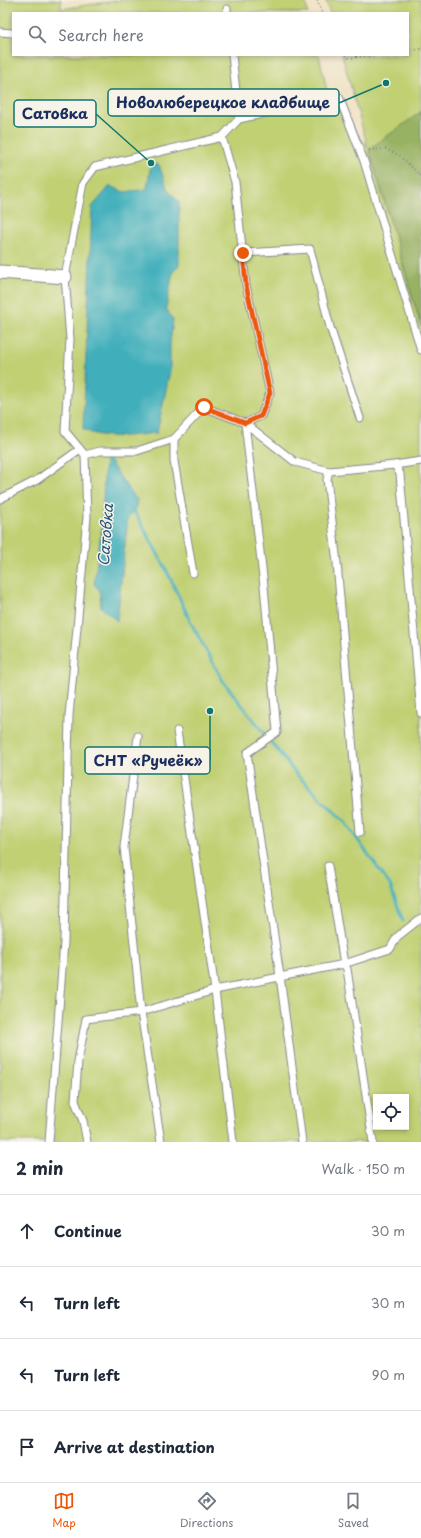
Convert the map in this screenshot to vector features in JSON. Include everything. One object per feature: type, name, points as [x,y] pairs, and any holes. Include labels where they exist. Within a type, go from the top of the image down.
[{"type":"street","points":[[0,272],[65,277]]},
{"type":"lane","points":[[0,32],[12,33]]},
{"type":"lane","points":[[232,56],[239,119]]},
{"type":"lane","points":[[49,1142],[64,942],[69,716],[87,517],[85,455],[65,431],[70,339],[65,277],[83,183],[95,167],[222,137],[239,119],[339,97],[360,150],[421,350]]},
{"type":"lane","points":[[222,137],[235,182],[246,285],[270,393],[261,416],[245,423]]},
{"type":"lane","points":[[243,253],[310,249],[330,327],[360,418]]},
{"type":"lane","points":[[85,455],[100,451],[137,451],[174,439],[204,407],[245,423],[295,462],[329,471],[421,461]]},
{"type":"lane","points":[[245,423],[264,586],[277,732],[248,753],[302,1142]]},
{"type":"lane","points":[[174,439],[174,461],[193,573]]},
{"type":"lane","points":[[0,499],[37,480],[80,449]]},
{"type":"lane","points":[[395,465],[400,474],[421,713]]},
{"type":"lane","points":[[329,471],[327,479],[337,563],[360,832]]},
{"type":"lane","points":[[177,731],[215,990],[233,1142]]},
{"type":"lane","points":[[138,736],[124,847],[141,1012],[161,1142]]},
{"type":"lane","points":[[328,866],[344,964],[347,969],[373,1142]]},
{"type":"lane","points":[[87,1142],[83,1122],[75,1101],[78,1061],[86,1019],[141,1012],[215,990],[344,964],[390,949],[397,937],[421,918]]},
{"type":"path","points":[[317,0],[322,12]]},
{"type":"path","points":[[409,51],[421,49]]},
{"type":"path","points":[[346,56],[349,58],[366,56]]},
{"type":"path","points":[[360,150],[385,149],[399,155],[421,176]]},
{"type":"green space","points":[[0,0],[61,0],[61,9],[121,0],[305,0],[308,12],[12,12],[12,56],[319,56],[328,95],[368,148],[342,56],[409,56],[409,12],[330,12],[326,0],[421,0],[421,112],[369,150],[421,326],[421,1142],[0,1142]]},
{"type":"green space","points":[[421,112],[421,326],[369,149]]},
{"type":"water","points":[[151,163],[159,165],[168,190],[179,202],[179,265],[173,272],[166,308],[173,320],[170,343],[170,371],[157,433],[128,436],[100,435],[83,429],[92,207],[110,186],[124,192],[147,189]]},
{"type":"water","points":[[105,455],[137,500],[135,512],[128,517],[117,621],[101,607],[100,591],[94,584],[102,525]]},
{"type":"waterway","points":[[135,512],[166,569],[191,623],[223,681],[297,775],[345,822],[390,885],[403,921]]},
{"type":"place","name":"Новолюберецкое кладбище","points":[[386,83]]},
{"type":"place","name":"Сатовка","points":[[151,163]]},
{"type":"place","name":"СНТ «Ручеёк»","points":[[210,711]]},
{"type":"route","points":[[204,407],[245,423],[261,416],[270,393],[246,285],[243,253]]}]
